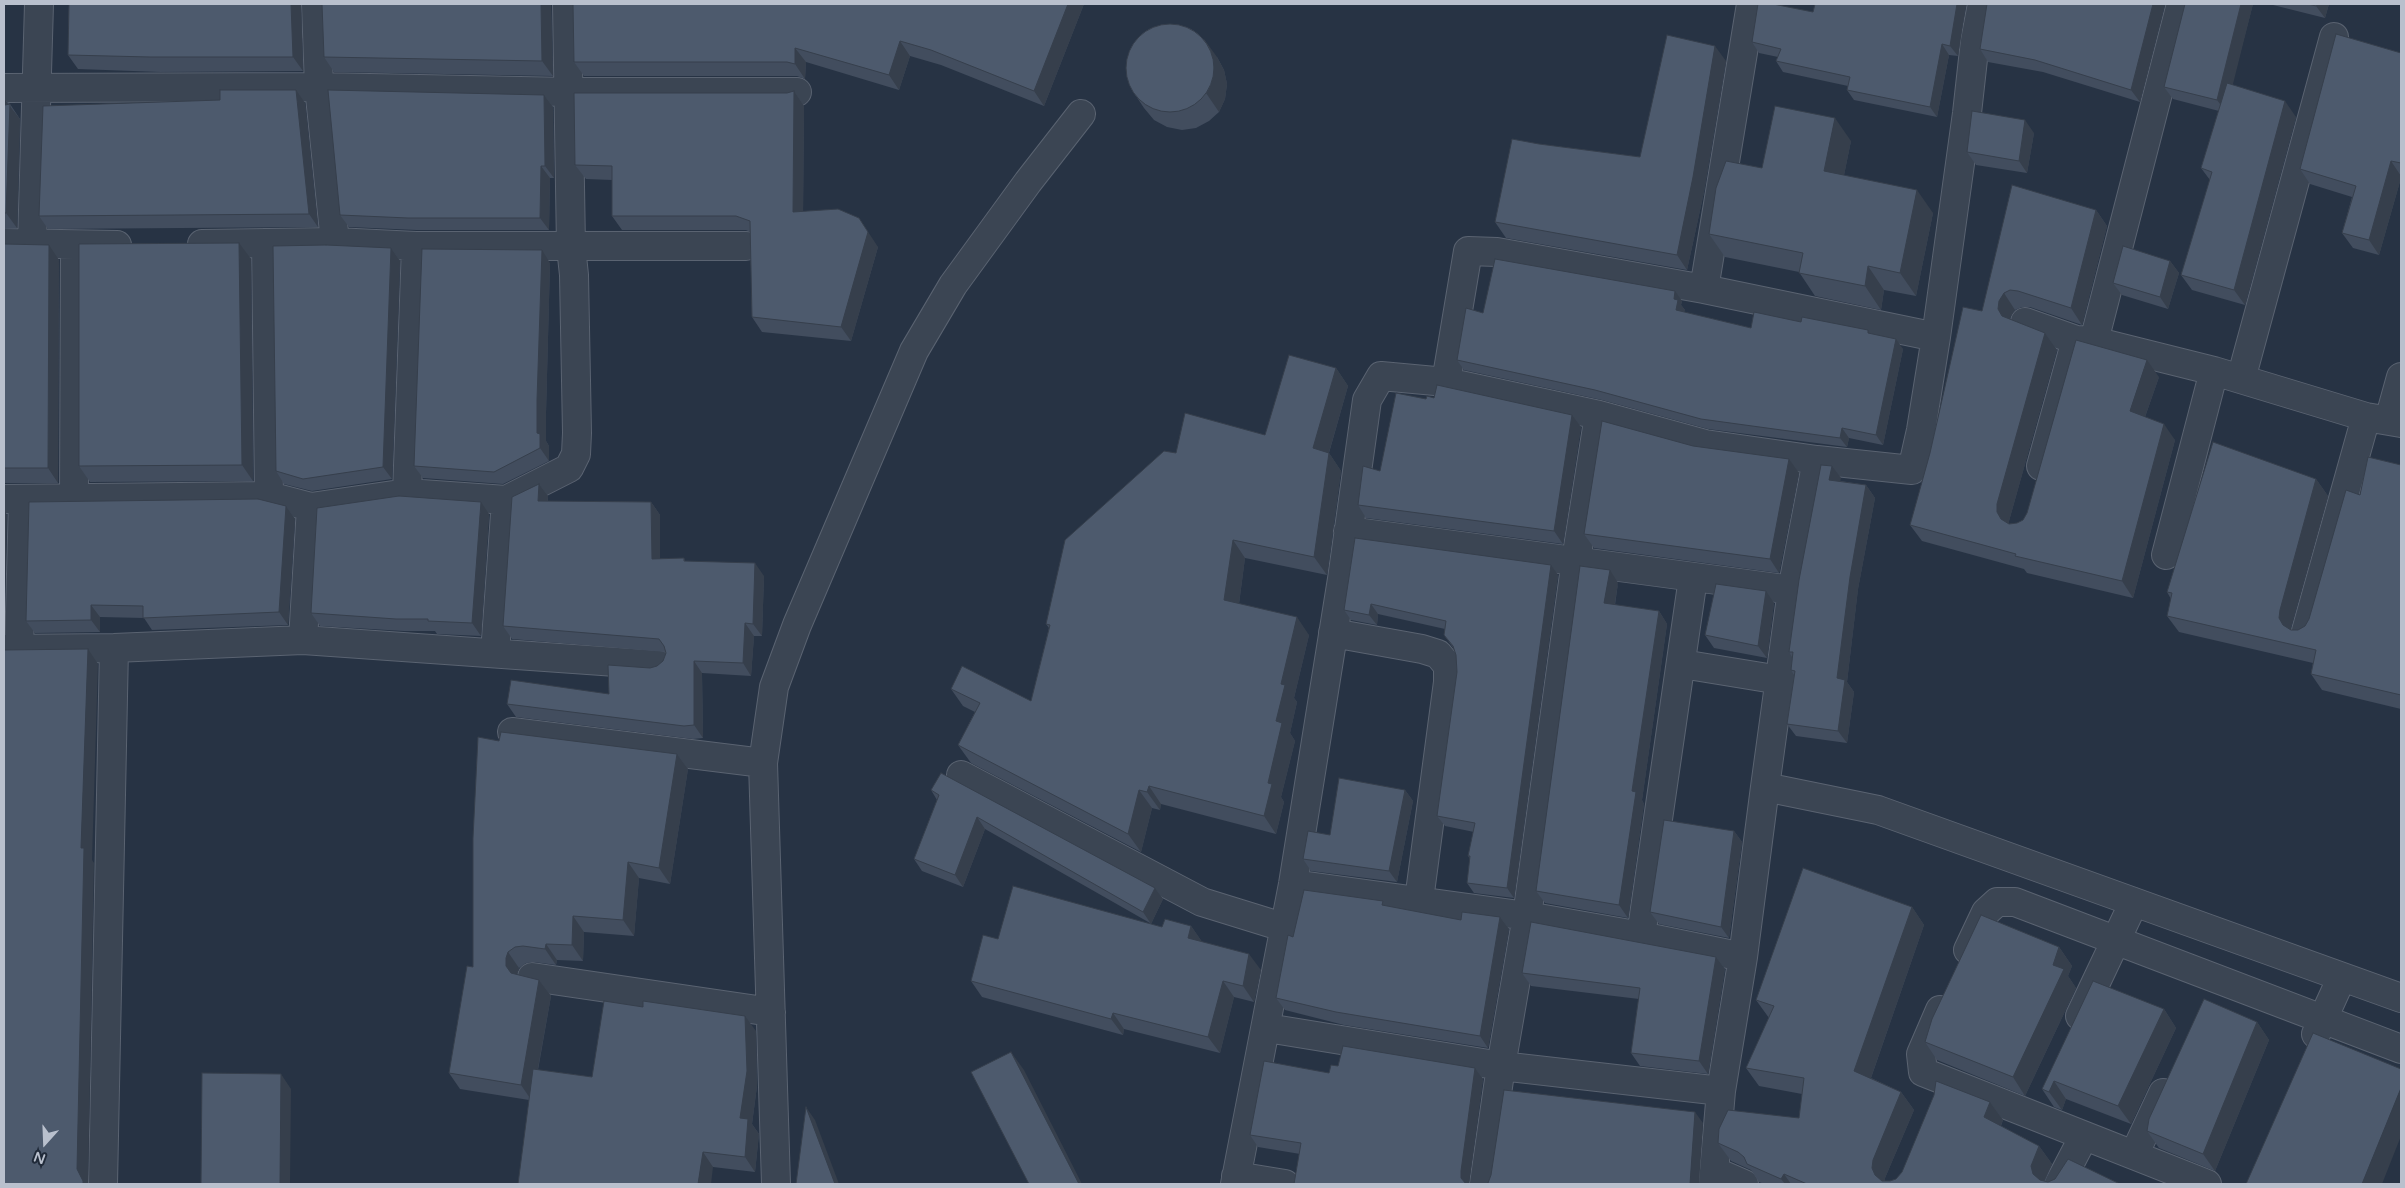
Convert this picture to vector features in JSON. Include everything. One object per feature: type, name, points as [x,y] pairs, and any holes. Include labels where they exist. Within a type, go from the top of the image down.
[{"type":"street","points":[[32,244],[39,4]]},
{"type":"street","points":[[316,4],[318,87],[334,242]]},
{"type":"street","points":[[567,4],[570,92],[571,247],[574,275],[576,454],[569,468],[506,500],[407,493],[311,507],[269,496],[14,500],[11,649],[114,648],[303,640],[659,666]]},
{"type":"street","points":[[1704,289],[1752,4]]},
{"type":"street","points":[[1285,1184],[1236,1180],[1286,928],[1333,633],[1367,400],[1381,376],[1446,382],[1599,415],[1705,444],[1817,460],[1912,470],[1921,430],[1936,337],[1967,114],[1975,41],[1982,4]]},
{"type":"street","points":[[2035,488],[2085,340],[2181,4]]},
{"type":"street","points":[[2242,379],[2334,37]]},
{"type":"street","points":[[4,88],[318,87],[570,92],[797,92]]},
{"type":"street","points":[[776,1184],[763,763],[774,688],[797,625],[914,351],[953,284],[1081,114]]},
{"type":"street","points":[[180,244],[334,242],[416,246],[746,246]]},
{"type":"street","points":[[4,243],[142,244]]},
{"type":"street","points":[[266,243],[269,496]]},
{"type":"street","points":[[74,500],[75,245]]},
{"type":"street","points":[[407,493],[416,246]]},
{"type":"street","points":[[1446,382],[1468,251],[1497,252],[1704,289],[1936,337]]},
{"type":"street","points":[[2024,322],[2085,340],[2214,371],[2386,420]]},
{"type":"street","points":[[2166,555],[2214,371]]},
{"type":"street","points":[[2306,631],[2401,377]]},
{"type":"street","points":[[1484,1184],[1501,1066],[1527,916],[1576,560],[1599,415]]},
{"type":"street","points":[[1744,1184],[1714,1178],[1721,1091],[1743,957],[1792,590],[1817,460]]},
{"type":"street","points":[[495,653],[506,500]]},
{"type":"street","points":[[303,640],[311,507]]},
{"type":"street","points":[[1348,531],[1792,590]]},
{"type":"street","points":[[1641,936],[1693,578]]},
{"type":"street","points":[[1333,633],[1422,649],[1438,654],[1448,666],[1448,682],[1419,900]]},
{"type":"street","points":[[103,1184],[114,648]]},
{"type":"street","points":[[1682,664],[1780,680]]},
{"type":"street","points":[[512,732],[763,763]]},
{"type":"street","points":[[961,775],[1202,902],[1286,928]]},
{"type":"street","points":[[1765,787],[1878,810],[2401,998]]},
{"type":"street","points":[[1293,884],[1527,916],[1641,936],[1743,957]]},
{"type":"street","points":[[2207,1184],[1923,1072],[1921,1054],[1986,912],[1997,902],[2015,902],[2401,1049]]},
{"type":"street","points":[[2071,1036],[2134,902]]},
{"type":"street","points":[[532,977],[771,1012]]},
{"type":"street","points":[[2307,1054],[2342,977]]},
{"type":"street","points":[[2205,1005],[2217,978]]},
{"type":"street","points":[[1267,1028],[1501,1066],[1721,1091]]},
{"type":"street","points":[[2134,1156],[2176,1067]]},
{"type":"street","points":[[2033,1116],[2046,1089]]},
{"type":"street","points":[[2059,1184],[2084,1136]]},
{"type":"building","points":[[69,4],[291,4],[293,57],[68,55]]},
{"type":"building","points":[[322,4],[541,4],[542,61],[324,57]]},
{"type":"building","points":[[573,4],[1068,4],[1034,91],[931,50],[900,41],[889,75],[795,48],[795,64],[787,62],[574,62]]},
{"type":"building","points":[[1758,4],[1773,4],[1813,12],[1815,4],[1957,4],[1950,46],[1942,44],[1930,107],[1847,90],[1850,77],[1776,61],[1781,49],[1752,42]]},
{"type":"building","points":[[1987,4],[2153,4],[2131,90],[2035,60],[1980,49]]},
{"type":"building","points":[[2185,4],[2241,4],[2217,100],[2164,87]]},
{"type":"building","points":[[1170,24],[1187,27],[1201,37],[1211,51],[1214,68],[1211,85],[1201,99],[1187,109],[1170,112],[1153,109],[1139,99],[1129,85],[1126,68],[1129,51],[1139,37],[1153,27]]},
{"type":"building","points":[[2336,34],[2401,53],[2401,163],[2391,161],[2369,240],[2342,233],[2356,186],[2300,169]]},
{"type":"building","points":[[1667,35],[1715,46],[1693,177],[1677,255],[1495,222],[1512,139],[1640,157]]},
{"type":"building","points":[[2227,83],[2285,101],[2234,290],[2181,275],[2212,172],[2201,168]]},
{"type":"building","points":[[220,90],[296,90],[309,214],[39,216],[43,106],[220,100]]},
{"type":"building","points":[[328,90],[544,95],[545,166],[541,166],[540,218],[408,218],[340,215]]},
{"type":"building","points":[[794,91],[793,212],[838,209],[859,218],[868,232],[841,327],[752,317],[750,221],[736,216],[612,216],[612,166],[575,165],[574,93],[787,93]]},
{"type":"building","points":[[4,100],[5,105],[10,104],[6,213],[4,213]]},
{"type":"building","points":[[1775,106],[1835,118],[1824,171],[1917,190],[1900,273],[1868,266],[1865,286],[1799,273],[1803,253],[1709,234],[1716,188],[1726,161],[1762,168]]},
{"type":"building","points":[[1972,111],[2025,120],[2019,161],[1967,152]]},
{"type":"building","points":[[2012,185],[2096,210],[2071,308],[2010,290],[2004,293],[1999,301],[1998,309],[2002,316],[2045,333],[1997,504],[1997,512],[2001,519],[2009,524],[2023,520],[2027,513],[2076,340],[2147,360],[2130,411],[2164,424],[2122,581],[2015,556],[2016,554],[1910,525],[1930,453],[1963,307],[1982,311]]},
{"type":"building","points":[[239,243],[242,465],[79,466],[79,244]]},
{"type":"building","points":[[4,244],[49,245],[48,468],[4,468]]},
{"type":"building","points":[[326,245],[391,248],[383,467],[303,479],[276,471],[273,246]]},
{"type":"building","points":[[2123,246],[2170,261],[2160,297],[2113,283]]},
{"type":"building","points":[[422,249],[542,250],[537,400],[537,433],[540,434],[540,448],[494,472],[414,466]]},
{"type":"building","points":[[1495,259],[1675,291],[1674,299],[1678,300],[1676,310],[1751,328],[1754,312],[1801,322],[1802,317],[1868,330],[1868,333],[1896,339],[1876,435],[1842,428],[1840,438],[1701,419],[1595,390],[1457,360],[1466,308],[1483,313]]},
{"type":"building","points":[[1289,355],[1336,368],[1313,448],[1329,453],[1314,557],[1233,540],[1224,600],[1297,617],[1281,684],[1285,685],[1276,721],[1282,723],[1268,783],[1272,784],[1264,816],[1149,786],[1147,792],[1139,790],[1128,834],[958,745],[980,703],[951,689],[962,666],[1031,701],[1050,625],[1046,624],[1065,540],[1164,451],[1176,453],[1185,413],[1265,435]]},
{"type":"building","points":[[1437,385],[1572,415],[1554,531],[1358,505],[1363,466],[1380,471],[1396,393],[1426,399],[1427,396],[1434,398]]},
{"type":"building","points":[[1602,421],[1693,446],[1789,459],[1770,559],[1584,534]]},
{"type":"building","points":[[2213,442],[2316,479],[2280,610],[2279,618],[2283,625],[2291,630],[2298,630],[2305,626],[2309,619],[2346,490],[2360,495],[2368,457],[2401,465],[2401,695],[2311,674],[2316,650],[2167,616],[2172,593],[2167,592]]},
{"type":"building","points":[[1821,465],[1832,466],[1829,480],[1866,485],[1850,577],[1837,678],[1845,680],[1838,731],[1787,724],[1795,671],[1791,670],[1793,652],[1789,652],[1799,580]]},
{"type":"building","points":[[539,484],[538,501],[651,502],[652,559],[684,558],[684,561],[755,563],[753,624],[745,623],[743,663],[694,661],[694,725],[684,726],[507,704],[511,680],[609,694],[608,665],[650,668],[657,666],[663,661],[666,653],[659,639],[503,626],[512,497]]},
{"type":"building","points":[[399,496],[481,502],[472,623],[311,613],[317,508]]},
{"type":"building","points":[[258,499],[286,506],[279,612],[143,618],[143,606],[91,605],[91,620],[26,621],[29,502]]},
{"type":"building","points":[[1355,538],[1551,565],[1507,888],[1467,883],[1470,856],[1468,856],[1475,823],[1437,816],[1457,672],[1456,655],[1453,646],[1444,635],[1446,621],[1371,604],[1369,615],[1344,610]]},
{"type":"building","points":[[1580,566],[1610,570],[1604,603],[1659,611],[1632,791],[1636,792],[1619,905],[1536,891]]},
{"type":"building","points":[[1716,584],[1766,591],[1758,646],[1705,635]]},
{"type":"building","points":[[88,649],[81,848],[84,848],[77,1169],[83,1184],[4,1184],[4,650]]},
{"type":"building","points":[[501,732],[677,754],[659,868],[628,862],[623,920],[573,916],[572,945],[546,944],[545,949],[523,946],[515,947],[508,952],[506,966],[511,973],[539,980],[521,1085],[449,1073],[467,966],[473,967],[473,838],[478,737],[499,741]]},
{"type":"building","points":[[941,773],[1155,888],[1143,912],[977,817],[955,875],[914,859],[939,795],[931,790]]},
{"type":"building","points":[[1339,778],[1405,790],[1389,871],[1303,859],[1308,831],[1330,835]]},
{"type":"building","points":[[1664,820],[1734,831],[1721,927],[1650,912]]},
{"type":"building","points":[[1803,868],[1912,907],[1854,1071],[1901,1092],[1873,1160],[1872,1168],[1875,1175],[1882,1181],[1890,1181],[1896,1179],[1902,1172],[1934,1095],[1936,1081],[1990,1102],[1984,1117],[2039,1146],[2031,1166],[2033,1174],[2040,1180],[2048,1182],[2055,1179],[2068,1159],[2120,1184],[1807,1184],[1784,1174],[1781,1179],[1747,1164],[1744,1157],[1738,1152],[1718,1143],[1719,1129],[1728,1110],[1799,1118],[1804,1078],[1746,1068],[1774,1006],[1756,1000]]},
{"type":"building","points":[[1013,886],[1162,927],[1165,919],[1191,926],[1188,938],[1249,954],[1243,986],[1223,981],[1208,1037],[1113,1013],[1111,1019],[971,981],[983,935],[998,939]]},
{"type":"building","points":[[1304,890],[1383,901],[1382,905],[1461,920],[1462,912],[1500,917],[1480,1036],[1336,1012],[1276,998],[1288,935],[1293,937]]},
{"type":"building","points":[[1981,915],[2059,947],[2053,965],[2064,969],[2013,1077],[1925,1042],[1932,1019]]},
{"type":"building","points":[[1531,922],[1716,957],[1699,1061],[1631,1053],[1640,988],[1522,973]]},
{"type":"building","points":[[2093,981],[2164,1009],[2118,1106],[2054,1081],[2049,1092],[2042,1089]]},
{"type":"building","points":[[2204,999],[2257,1022],[2203,1154],[2147,1131],[2149,1119]]},
{"type":"building","points":[[604,1001],[643,1007],[643,1001],[745,1016],[747,1071],[740,1118],[748,1119],[745,1157],[703,1152],[698,1184],[518,1184],[533,1069],[592,1077]]},
{"type":"building","points":[[2313,1033],[2401,1069],[2401,1088],[2362,1184],[2246,1184]]},
{"type":"building","points":[[1343,1046],[1475,1068],[1461,1171],[1461,1178],[1466,1184],[1294,1184],[1301,1143],[1250,1135],[1264,1061],[1329,1073],[1331,1065],[1338,1066]]},
{"type":"building","points":[[1011,1052],[1079,1184],[1029,1184],[971,1072]]},
{"type":"building","points":[[202,1073],[281,1074],[280,1184],[201,1184]]},
{"type":"building","points":[[1504,1090],[1695,1112],[1690,1184],[1486,1184],[1491,1175]]},
{"type":"building","points":[[806,1107],[835,1184],[796,1184]]}]
